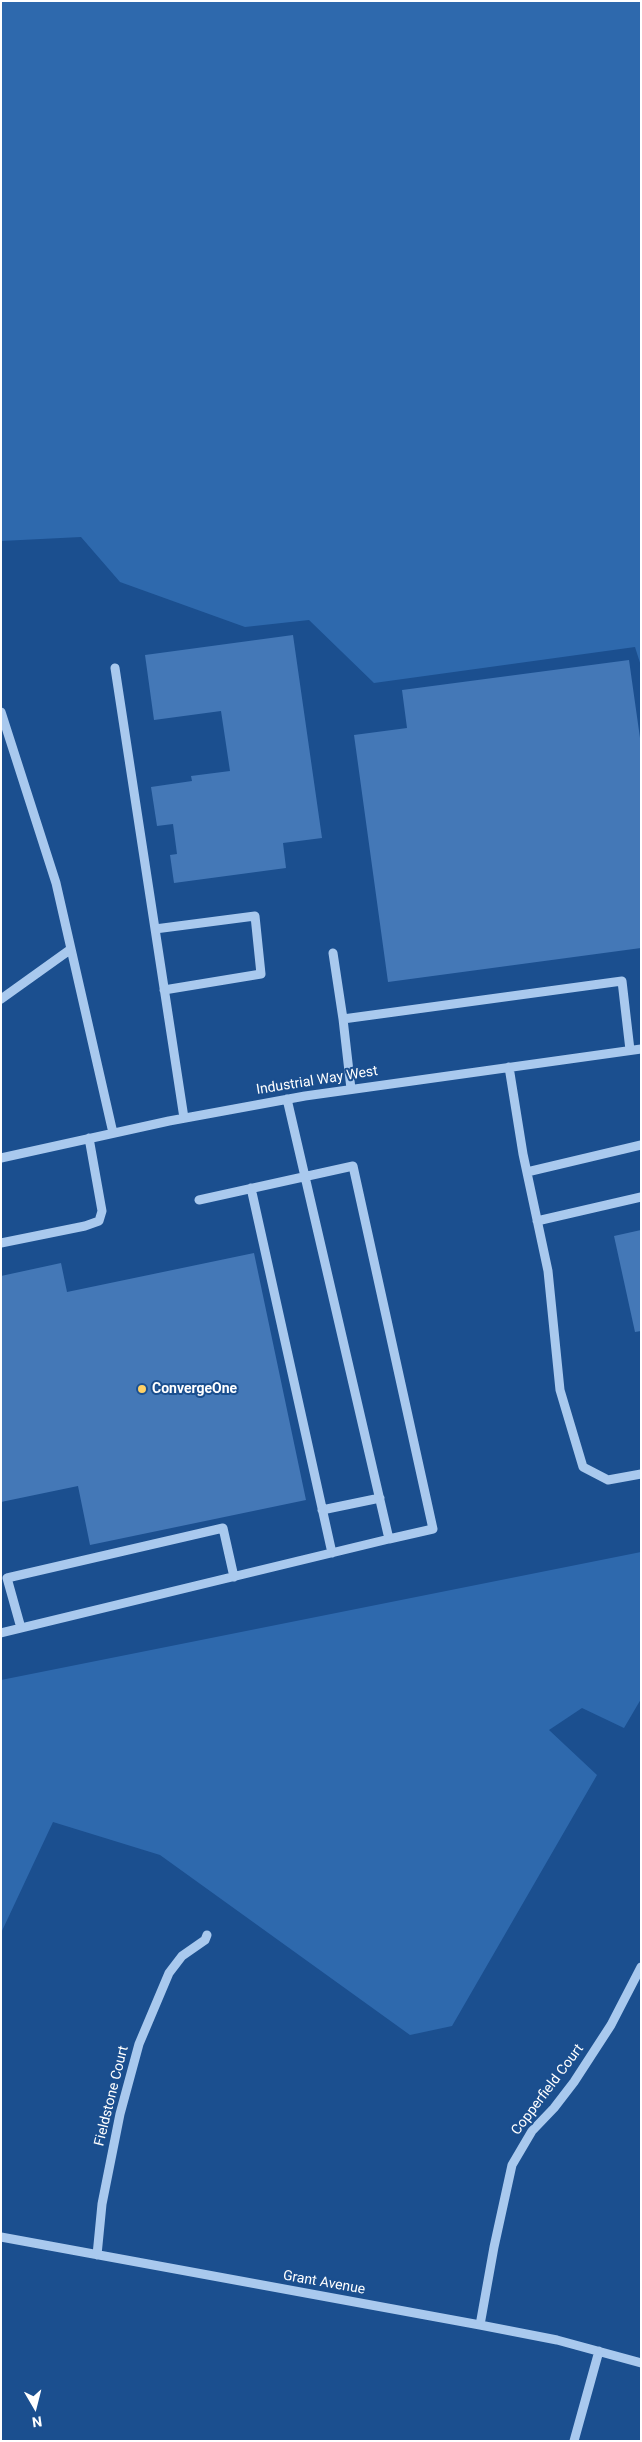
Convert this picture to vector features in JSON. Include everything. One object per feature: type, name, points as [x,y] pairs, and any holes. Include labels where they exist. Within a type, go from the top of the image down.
[{"type":"street","points":[[115,668],[184,1118]]},
{"type":"street","points":[[1,712],[56,882],[113,1133]]},
{"type":"street","points":[[155,929],[255,916],[261,974],[164,990]]},
{"type":"street","points":[[1,999],[71,949]]},
{"type":"street","points":[[333,953],[351,1090]]},
{"type":"street","points":[[343,1019],[622,981],[630,1050]]},
{"type":"street","name":"Industrial Way West","points":[[1,1158],[184,1118],[287,1099],[641,1049]]},
{"type":"street","points":[[509,1067],[527,1172],[548,1271],[560,1390],[583,1467],[608,1480],[641,1474]]},
{"type":"street","points":[[287,1099],[389,1539]]},
{"type":"street","points":[[1,1243],[85,1226],[99,1221],[102,1211],[89,1138]]},
{"type":"street","points":[[527,1172],[641,1145]]},
{"type":"street","points":[[1,1633],[433,1529],[353,1166],[199,1200]]},
{"type":"street","points":[[251,1188],[332,1553]]},
{"type":"street","points":[[537,1221],[641,1197]]},
{"type":"street","points":[[322,1510],[380,1498]]},
{"type":"street","points":[[21,1628],[6,1578],[223,1528],[234,1576]]},
{"type":"street","name":"Fieldstone Court","points":[[96,2255],[102,2204],[120,2114],[139,2044],[169,1972],[182,1956],[205,1940],[207,1935]]},
{"type":"street","name":"Copperfield Court","points":[[480,2325],[496,2237],[512,2165],[532,2131],[554,2108],[574,2082],[611,2025],[641,1967]]},
{"type":"street","name":"Grant Avenue","points":[[1,2237],[557,2340],[641,2363]]},
{"type":"street","points":[[574,2441],[599,2351]]},
{"type":"shaded area","points":[[1,1],[641,1],[641,666],[635,647],[374,683],[309,620],[245,627],[120,582],[81,537],[1,541]]},
{"type":"shaded area","points":[[641,1552],[641,1699],[624,1728],[582,1708],[549,1730],[597,1775],[452,2026],[410,2035],[160,1855],[53,1822],[1,1933],[1,1680]]},
{"type":"building","points":[[293,635],[322,838],[283,843],[286,868],[174,883],[170,855],[177,854],[173,824],[157,826],[151,787],[192,781],[191,776],[230,771],[221,711],[154,720],[145,655]]},
{"type":"building","points":[[629,660],[641,745],[641,948],[388,982],[354,735],[407,728],[402,690]]},
{"type":"building","points":[[641,1230],[641,1331],[635,1332],[614,1236]]},
{"type":"building","name":"ConvergeOne","points":[[254,1253],[306,1500],[90,1545],[78,1486],[1,1502],[1,1276],[61,1263],[67,1292]]},
{"type":"place","name":"ConvergeOne","points":[[142,1389]]}]
